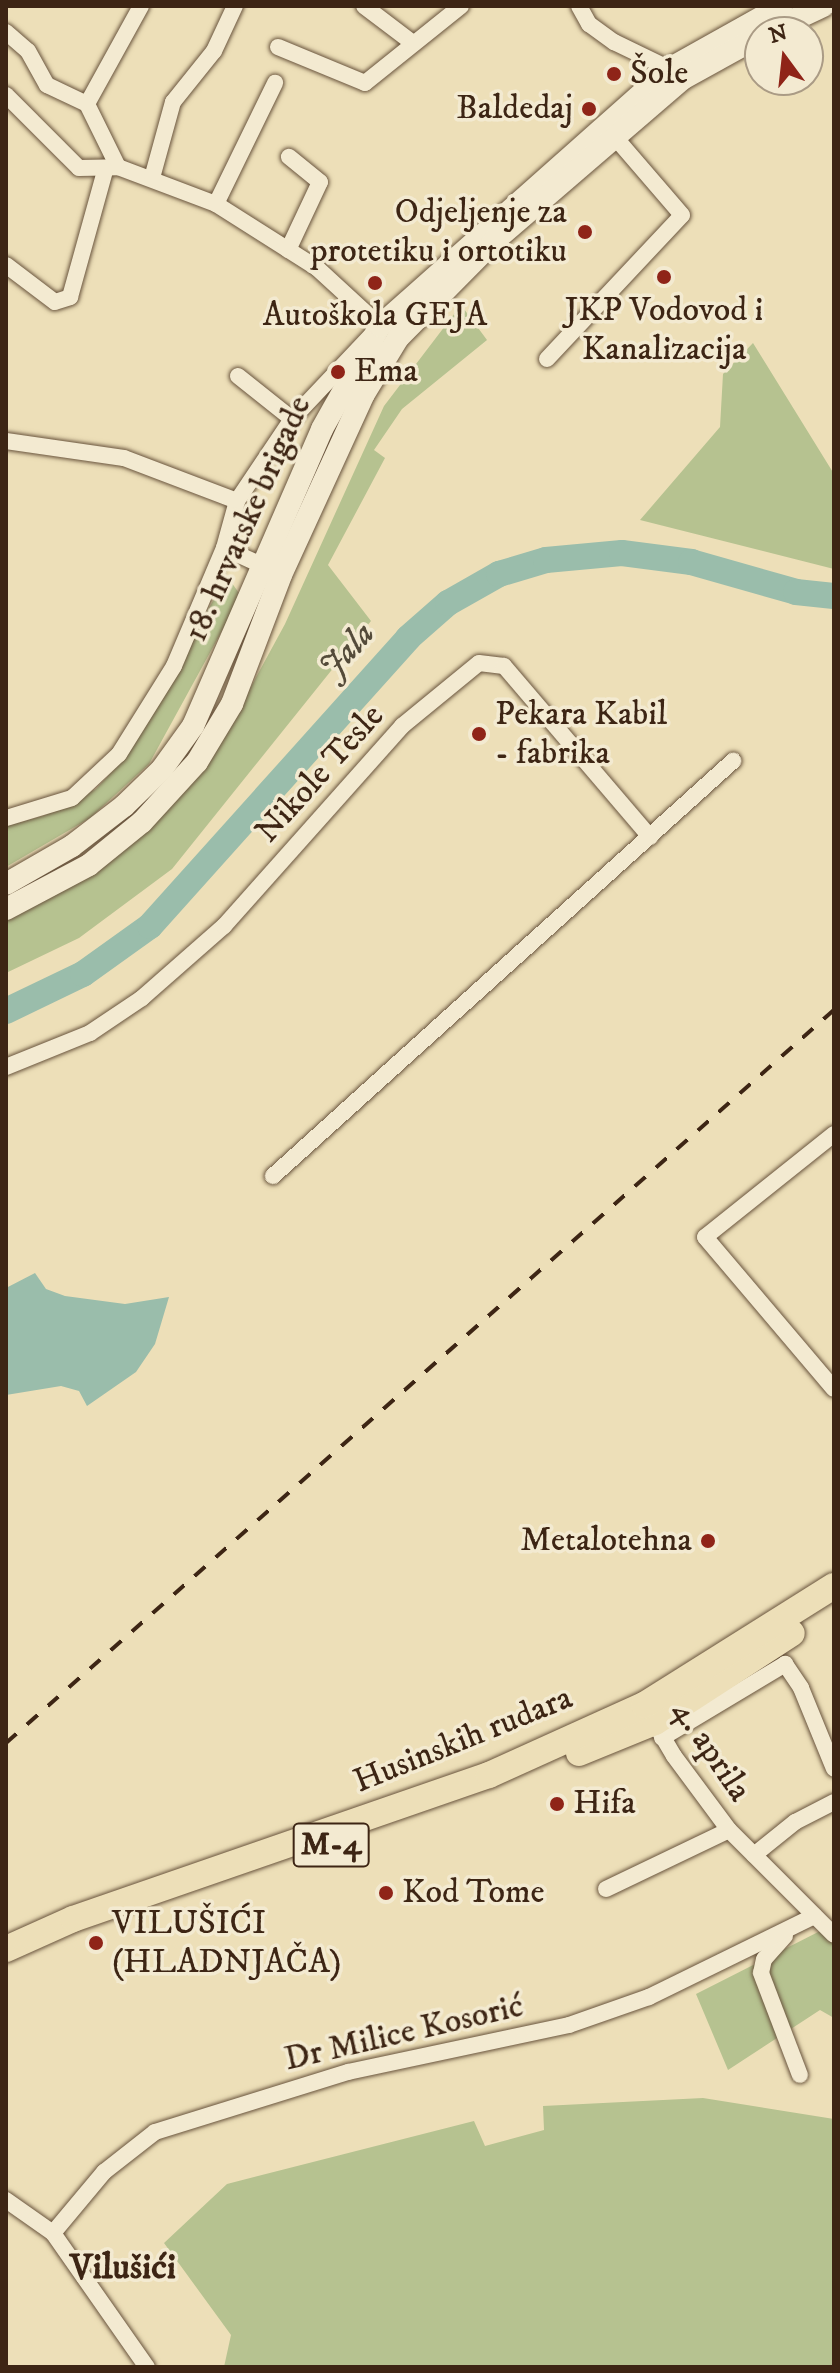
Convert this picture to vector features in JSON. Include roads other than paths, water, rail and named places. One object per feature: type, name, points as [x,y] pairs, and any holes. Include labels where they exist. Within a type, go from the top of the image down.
[{"type":"main road","name":"18. hrvatske brigade","points":[[6,909],[89,865],[142,822],[197,762],[232,704],[272,570],[322,429],[380,326],[678,73],[782,6]]},
{"type":"main road","points":[[802,16],[823,6]]},
{"type":"main road","name":"18. hrvatske brigade","points":[[6,884],[72,846],[162,769],[193,726],[364,394],[398,338],[493,242],[615,137],[678,73],[744,43]]},
{"type":"main road","name":"Husinskih rudara","points":[[6,1949],[73,1919],[489,1775],[654,1722],[834,1586]]},
{"type":"main road","name":"Husinskih rudara","points":[[6,1965],[82,1933],[495,1788],[654,1722],[834,1605]]},
{"type":"street","points":[[87,104],[141,6]]},
{"type":"street","points":[[152,178],[173,102],[214,51],[235,6]]},
{"type":"street","points":[[364,6],[413,43]]},
{"type":"street","points":[[579,6],[589,24],[614,42],[678,73]]},
{"type":"street","points":[[278,47],[365,83],[455,8]]},
{"type":"street","points":[[6,32],[28,51],[47,85],[87,104],[112,169],[70,297],[55,302],[6,265]]},
{"type":"street","points":[[216,204],[275,83]]},
{"type":"street","points":[[6,95],[79,168],[112,169],[152,178],[216,204],[317,268],[380,326],[292,419],[237,501],[224,548],[174,666],[119,754],[72,798],[6,818]]},
{"type":"street","points":[[547,359],[682,215],[615,137]]},
{"type":"street","points":[[288,250],[320,182],[289,157]]},
{"type":"street","points":[[238,376],[292,419]]},
{"type":"street","points":[[6,441],[124,458],[237,501]]},
{"type":"street","points":[[224,548],[272,570]]},
{"type":"street","name":"Nikole Tesle","points":[[6,1067],[90,1033],[142,998],[224,926],[402,726],[479,663],[504,666],[650,837]]},
{"type":"street","points":[[273,1176],[733,761]]},
{"type":"street","points":[[834,1134],[705,1237],[834,1389]]},
{"type":"street","name":"Husinskih rudara","points":[[654,1722],[785,1664],[801,1688],[834,1769]]},
{"type":"street","name":"4. aprila","points":[[654,1722],[729,1830],[834,1935]]},
{"type":"street","points":[[754,1855],[795,1822],[834,1802]]},
{"type":"street","name":"4. aprila","points":[[606,1889],[729,1830]]},
{"type":"street","name":"Dr Milice Kosorić","points":[[53,2233],[104,2172],[155,2132],[336,2075],[569,2025],[649,1997],[814,1916]]},
{"type":"street","name":"Dr Milice Kosorić","points":[[795,1926],[764,1959],[761,1973],[800,2075]]},
{"type":"street","points":[[6,2200],[53,2233],[147,2367]]},
{"type":"waterway","name":"Jala","points":[[6,1011],[83,974],[150,926],[408,638],[448,603],[499,574],[546,560],[622,553],[691,562],[796,592],[834,596]]},
{"type":"railway","points":[[6,1743],[834,1010]]},
{"type":"place","name":"Šole","points":[[614,74]]},
{"type":"place","name":"Baldedaj","points":[[589,109]]},
{"type":"place","name":"Odjeljenje za protetiku i ortotiku","points":[[585,232]]},
{"type":"place","name":"JKP Vodovod i Kanalizacija","points":[[664,277]]},
{"type":"place","name":"Autoškola GEJA","points":[[375,283]]},
{"type":"place","name":"Ema","points":[[338,372]]},
{"type":"place","name":"Pekara Kabil - fabrika","points":[[479,734]]},
{"type":"place","name":"Metalotehna","points":[[708,1541]]},
{"type":"place","name":"Hifa","points":[[557,1804]]},
{"type":"place","name":"Kod Tome","points":[[386,1893]]},
{"type":"place","name":"VILUŠIĆI (HLADNJAČA)","points":[[96,1943]]},
{"type":"district","name":"Vilušići","points":[[123,2268]]}]
